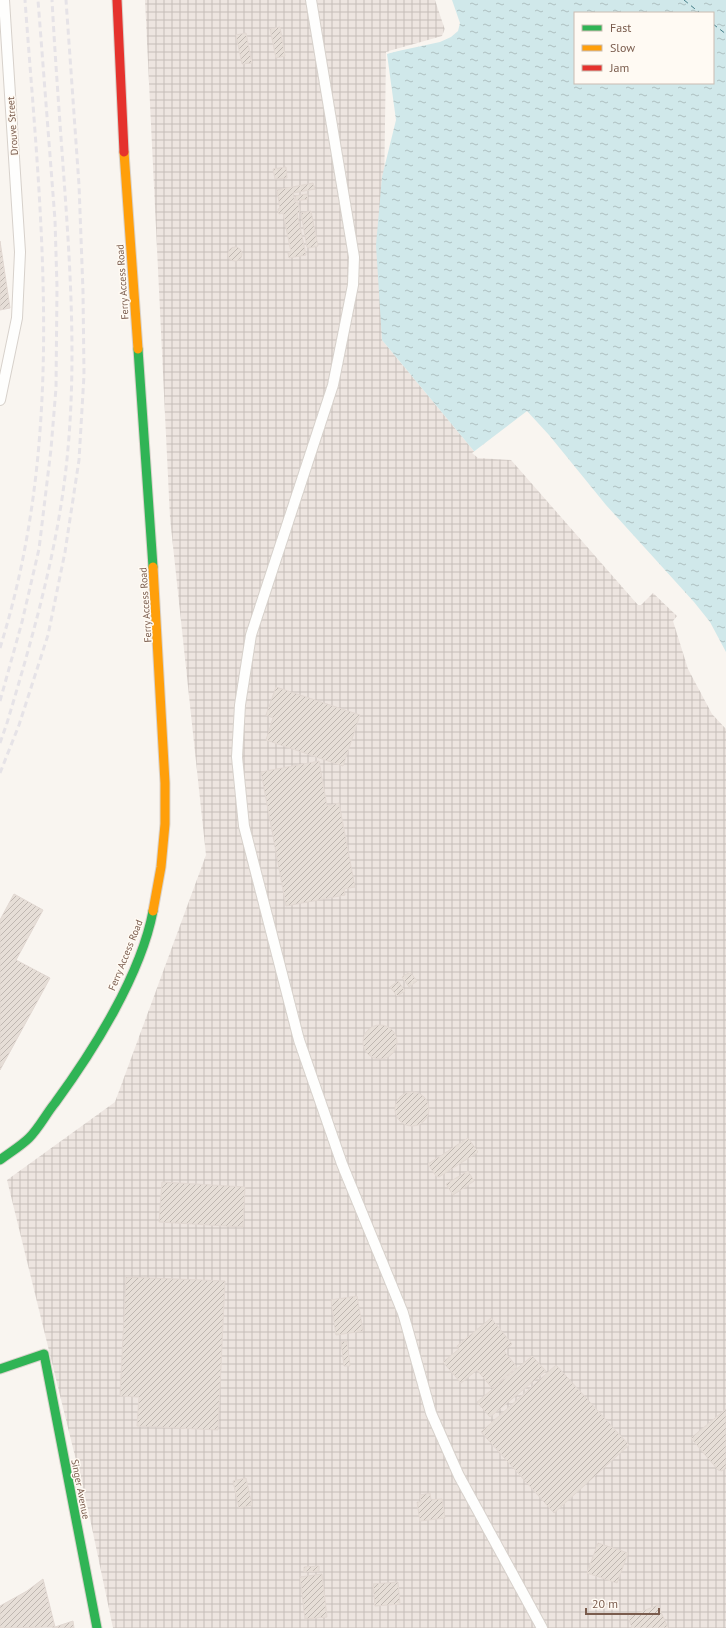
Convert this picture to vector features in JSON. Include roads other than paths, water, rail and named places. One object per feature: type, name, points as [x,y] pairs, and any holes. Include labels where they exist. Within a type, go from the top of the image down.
[{"type":"street","name":"Ferry Access Road","points":[[0,1160],[29,1138],[74,1077],[99,1037],[128,982],[139,956],[151,920],[161,867],[165,824],[165,783],[159,658],[125,166],[117,0]]},
{"type":"street","name":"Singer Avenue","points":[[0,1369],[44,1354],[97,1628]]},
{"type":"lane","name":"Drouve Street","points":[[0,400],[17,318],[20,252],[4,0]]},
{"type":"lane","points":[[311,0],[354,257],[353,286],[333,385],[251,635],[240,705],[237,757],[244,826],[299,1040],[342,1164],[403,1313],[431,1413],[459,1476],[542,1628]]},
{"type":"water","points":[[444,0],[726,0],[726,727],[679,617],[512,458],[478,456],[382,340],[376,245],[382,177],[396,120],[387,54],[443,37],[451,18]]},
{"type":"railway","points":[[0,648],[21,568],[34,487],[42,407],[44,326],[42,245],[25,0]]},
{"type":"railway","points":[[0,701],[22,622],[39,549],[51,449],[56,388],[57,287],[55,220],[38,0]]},
{"type":"railway","points":[[0,743],[26,658],[51,559],[63,493],[70,422],[72,385],[70,275],[52,0]]},
{"type":"railway","points":[[0,773],[19,725],[48,635],[65,552],[79,460],[84,375],[83,291],[79,185],[66,0]]}]
